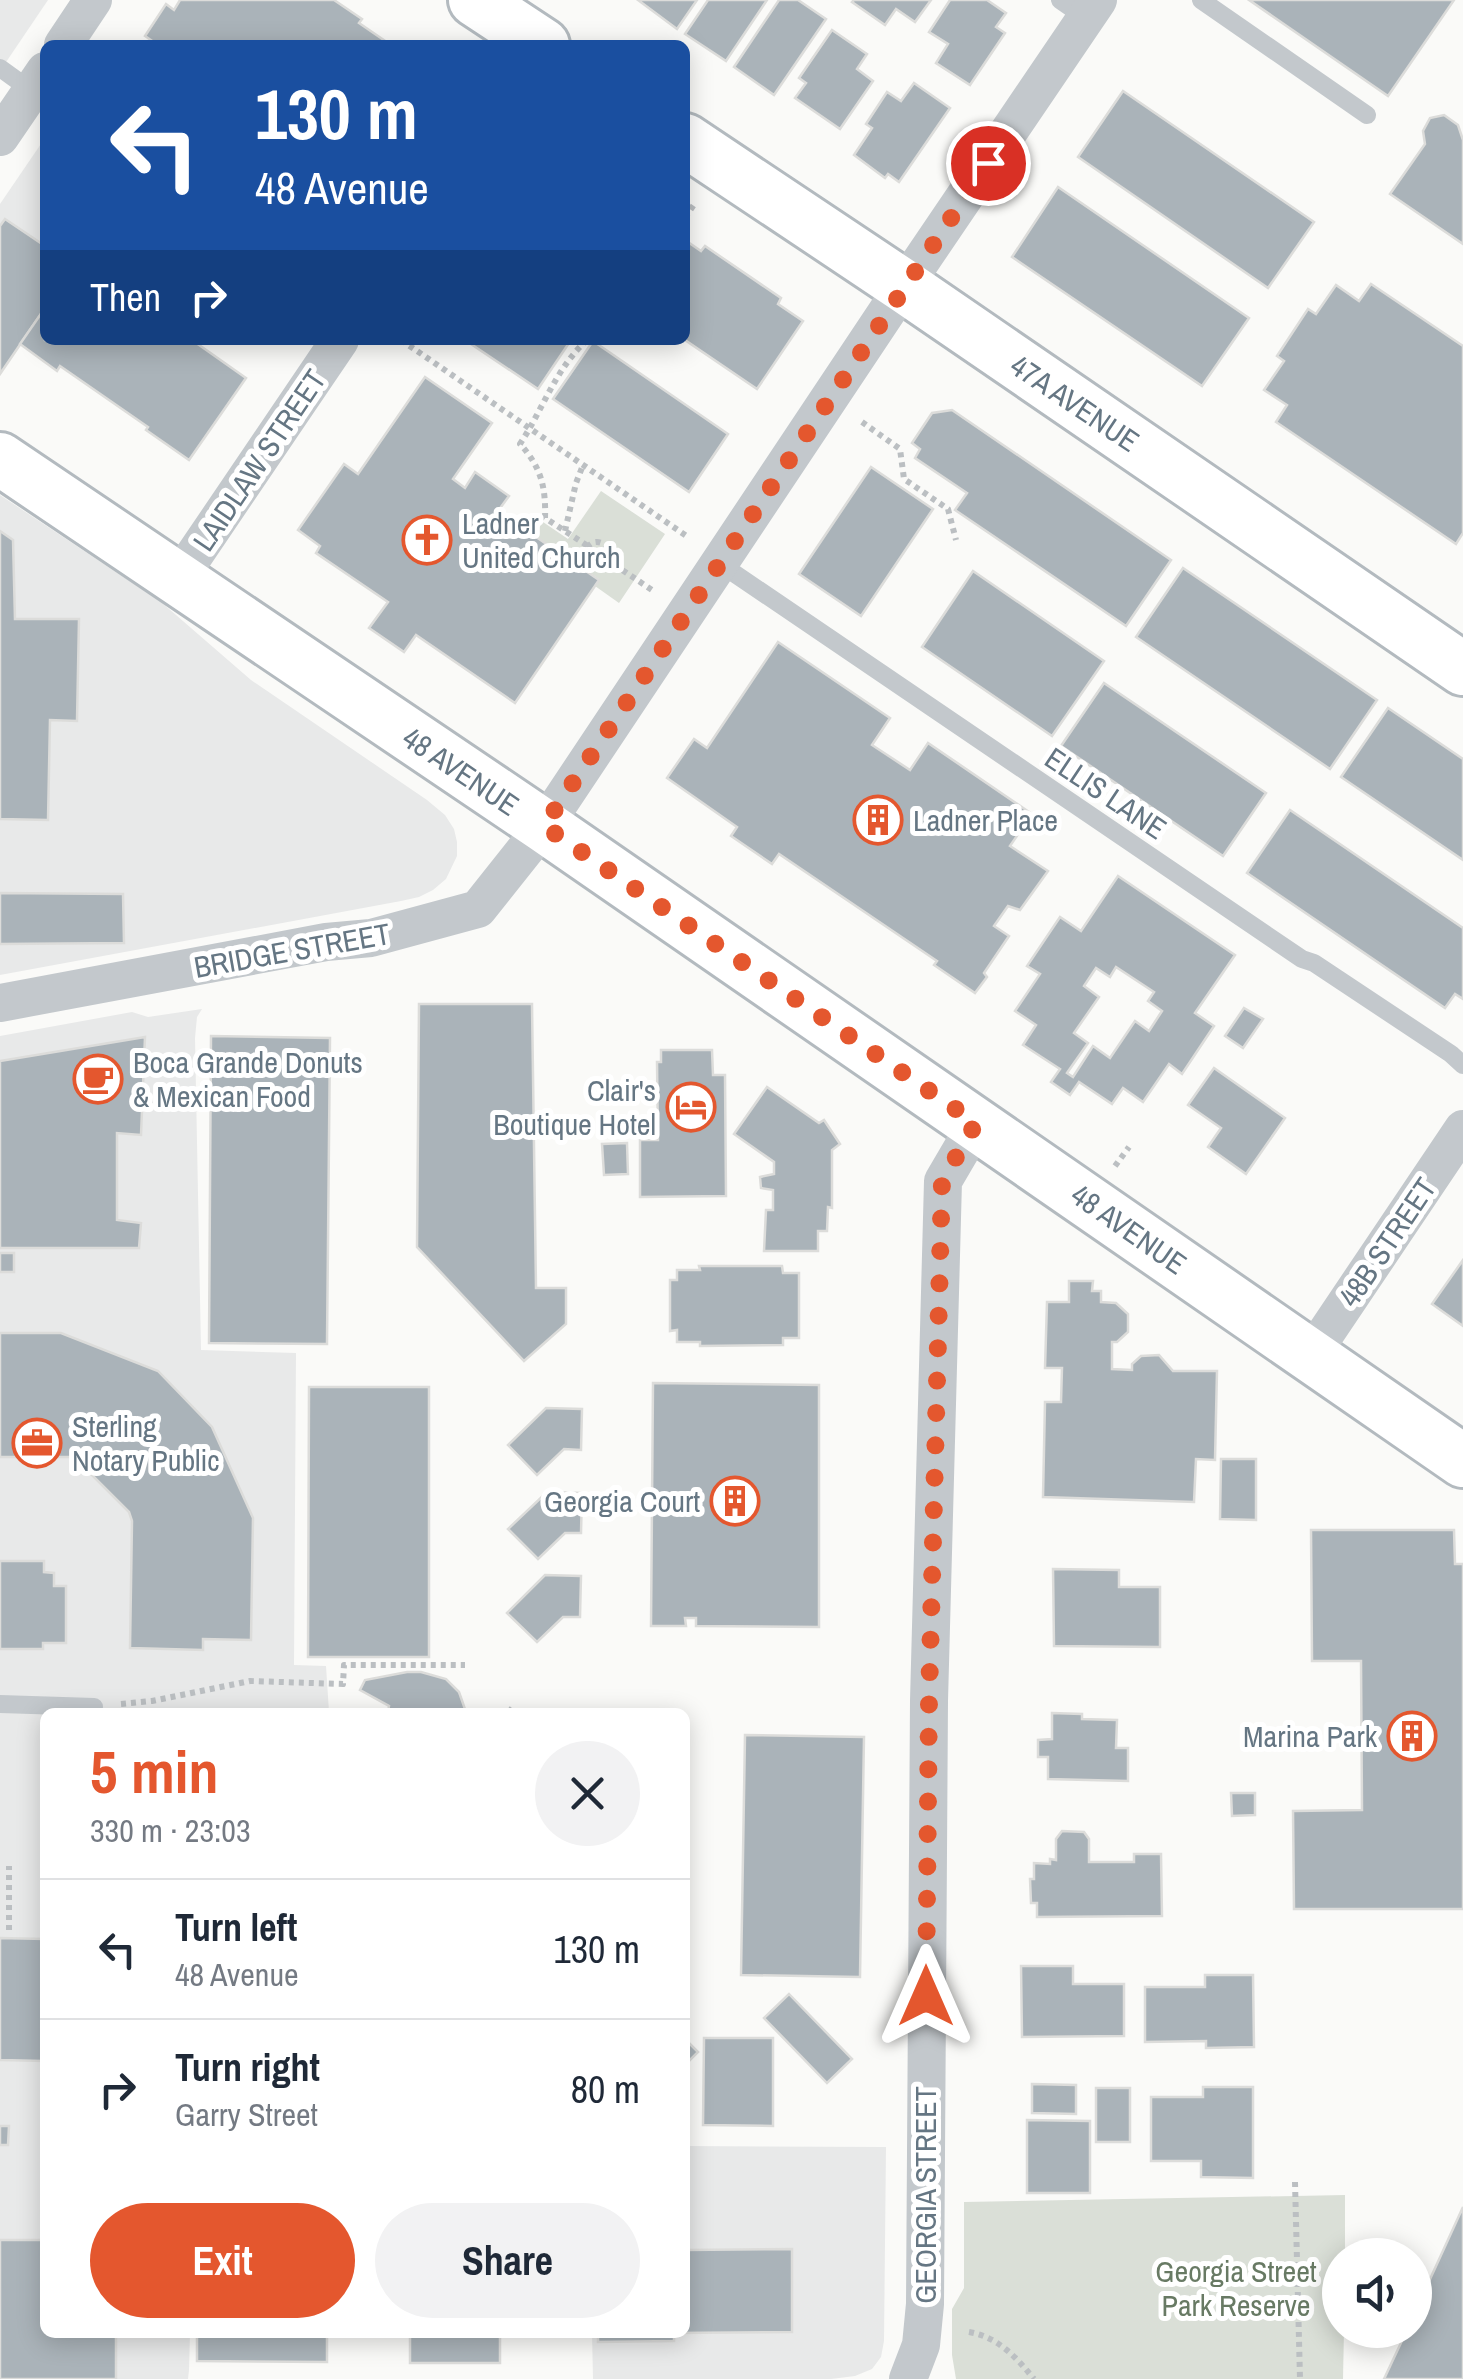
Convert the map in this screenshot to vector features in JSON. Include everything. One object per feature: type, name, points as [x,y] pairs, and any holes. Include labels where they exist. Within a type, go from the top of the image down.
[{"type":"street","points":[[66,40],[93,0]]},
{"type":"street","points":[[475,0],[534,40]]},
{"type":"street","name":"BRIDGE STREET","points":[[0,1002],[326,942],[371,938],[478,908],[544,826],[904,286],[1081,6]]},
{"type":"street","points":[[0,137],[40,88]]},
{"type":"street","name":"47A AVENUE","points":[[690,143],[1463,669]]},
{"type":"street","name":"LAIDLAW STREET","points":[[178,580],[337,345]]},
{"type":"street","name":"48 AVENUE","points":[[0,459],[544,826],[1463,1461]]},
{"type":"street","name":"GEORGIA STREET","points":[[909,2377],[921,2345],[925,2304],[929,1701],[942,1181],[976,1123]]},
{"type":"street","name":"48B STREET","points":[[1311,1355],[1463,1128]]},
{"type":"lane","points":[[1201,0],[1367,115]]},
{"type":"lane","points":[[0,68],[40,87]]},
{"type":"lane","name":"ELLIS LANE","points":[[719,563],[1287,949],[1451,1054],[1463,1066]]},
{"type":"lane","points":[[0,1704],[94,1707]]},
{"type":"path","points":[[690,210],[695,203]]},
{"type":"path","points":[[409,345],[688,538]]},
{"type":"path","points":[[582,345],[552,383],[520,444],[543,478],[545,518],[588,546]]},
{"type":"path","points":[[861,421],[900,449],[904,479],[948,509],[956,540]]},
{"type":"path","points":[[565,531],[584,464]]},
{"type":"path","points":[[593,542],[603,544],[608,550],[606,559],[598,564],[588,560],[588,546],[593,542]]},
{"type":"path","points":[[606,559],[686,613]]},
{"type":"path","points":[[94,1707],[152,1701],[250,1682],[343,1684],[344,1665],[465,1665]]},
{"type":"path","points":[[9,1866],[9,1930]]},
{"type":"path","points":[[1295,2182],[1300,2379]]},
{"type":"path","points":[[969,2332],[985,2334],[1002,2346],[1034,2379]]},
{"type":"shaded area","points":[[0,0],[48,0],[0,71]]},
{"type":"shaded area","points":[[40,145],[40,315],[0,374],[0,204]]},
{"type":"shaded area","points":[[0,495],[161,602],[251,680],[445,815],[457,842],[457,856],[446,879],[419,897],[401,901],[0,975]]},
{"type":"shaded area","points":[[202,1009],[195,1038],[201,1350],[296,1353],[294,1665],[326,1666],[329,1708],[40,1708],[40,2338],[190,2338],[189,2370],[188,2379],[0,2379],[0,1036],[132,1012],[148,1017]]},
{"type":"shaded area","points":[[690,2146],[886,2147],[884,2341],[881,2357],[872,2369],[831,2379],[593,2379],[592,2338],[690,2338]]},
{"type":"green space","points":[[601,491],[665,534],[619,603],[595,586],[599,579],[534,535],[543,522],[568,539]]},
{"type":"green space","name":"Georgia Street Park Reserve","points":[[1345,2195],[1345,2238],[1322,2238],[1322,2348],[1344,2348],[1343,2379],[956,2379],[952,2309],[964,2288],[964,2202]]},
{"type":"building","points":[[180,0],[334,0],[384,40],[151,40],[145,36],[166,4],[174,10]]},
{"type":"building","points":[[638,0],[697,0],[677,29]]},
{"type":"building","points":[[708,0],[767,0],[726,61],[685,34]]},
{"type":"building","points":[[779,0],[798,0],[826,19],[774,95],[734,67]]},
{"type":"building","points":[[854,0],[931,0],[915,22],[896,9],[885,25]]},
{"type":"building","points":[[950,0],[987,0],[1006,13],[996,27],[1005,33],[970,85],[936,63],[948,44],[929,32]]},
{"type":"building","points":[[1249,0],[1454,0],[1388,96]]},
{"type":"building","points":[[832,30],[867,54],[857,69],[873,81],[840,129],[795,98],[806,83],[799,78]]},
{"type":"building","points":[[914,83],[950,108],[899,182],[888,174],[885,178],[854,155],[872,128],[866,124],[887,92],[901,101]]},
{"type":"building","points":[[1123,91],[1314,222],[1268,288],[1078,157]]},
{"type":"building","points":[[1444,115],[1458,125],[1463,140],[1463,244],[1390,194],[1425,144],[1423,131],[1430,118]]},
{"type":"building","points":[[1058,187],[1249,318],[1202,386],[1012,257]]},
{"type":"building","points":[[5,219],[40,243],[40,315],[0,374],[0,226]]},
{"type":"building","points":[[690,243],[701,251],[705,246],[781,298],[778,304],[803,321],[757,389],[690,343]]},
{"type":"building","points":[[1371,284],[1463,346],[1463,533],[1456,544],[1276,422],[1287,405],[1264,390],[1284,361],[1277,356],[1308,309],[1316,314],[1336,285],[1359,301]]},
{"type":"building","points":[[40,315],[40,345],[199,345],[246,378],[189,460],[60,366],[57,371],[20,344]]},
{"type":"building","points":[[472,345],[568,345],[538,389]]},
{"type":"building","points":[[590,345],[599,345],[728,434],[689,492],[553,399]]},
{"type":"building","name":"Ladner United Church","points":[[425,377],[492,423],[453,479],[465,488],[475,472],[509,496],[498,511],[599,580],[515,703],[416,635],[404,652],[369,628],[388,602],[316,553],[320,546],[298,530],[344,464],[358,474]]},
{"type":"building","points":[[952,410],[1171,560],[1126,626],[955,510],[967,493],[915,458],[920,449],[912,443],[932,413]]},
{"type":"building","points":[[871,467],[933,509],[861,616],[799,574]]},
{"type":"building","points":[[0,531],[13,540],[15,619],[79,619],[77,721],[50,720],[48,820],[0,819]]},
{"type":"building","points":[[1183,568],[1377,700],[1330,769],[1136,637]]},
{"type":"building","points":[[973,571],[1104,661],[1052,736],[922,647]]},
{"type":"building","name":"Ladner Place","points":[[778,642],[890,718],[872,745],[910,770],[928,743],[1032,814],[1010,846],[1048,871],[1020,910],[1008,906],[994,926],[1009,936],[975,993],[934,965],[937,961],[779,854],[772,864],[731,836],[737,827],[667,778],[694,739],[707,748]]},
{"type":"building","points":[[1104,683],[1266,793],[1223,856],[1061,746]]},
{"type":"building","points":[[1388,708],[1463,759],[1463,860],[1341,777]]},
{"type":"building","points":[[1290,810],[1463,928],[1463,999],[1455,994],[1445,1008],[1247,873]]},
{"type":"building","points":[[1118,876],[1235,955],[1195,1013],[1214,1026],[1182,1074],[1169,1064],[1143,1102],[1123,1088],[1112,1104],[1079,1082],[1070,1095],[1051,1082],[1060,1069],[1023,1045],[1036,1025],[1015,1011],[1040,974],[1027,966],[1060,917],[1081,931]],"holes":[[[1116,967],[1154,992],[1148,1001],[1162,1011],[1149,1031],[1135,1021],[1110,1058],[1093,1046],[1073,1077],[1067,1073],[1088,1043],[1074,1033],[1099,997],[1084,986],[1096,968],[1110,977]]]},
{"type":"building","points":[[0,893],[123,894],[124,943],[0,944]]},
{"type":"building","points":[[419,1004],[532,1004],[536,1288],[566,1288],[566,1324],[524,1361],[417,1247]]},
{"type":"building","points":[[1244,1008],[1263,1019],[1243,1048],[1225,1036]]},
{"type":"building","points":[[211,1036],[330,1038],[327,1344],[209,1343]]},
{"type":"building","points":[[145,1037],[141,1135],[117,1133],[117,1220],[141,1223],[139,1248],[0,1248],[0,1061]]},
{"type":"building","name":"Clair's Boutique Hotel","points":[[661,1050],[712,1050],[713,1075],[725,1075],[726,1196],[640,1197],[640,1140],[658,1140],[657,1062],[661,1062]]},
{"type":"building","points":[[1214,1068],[1285,1118],[1246,1174],[1208,1147],[1221,1128],[1188,1105]]},
{"type":"building","points":[[767,1087],[819,1123],[824,1120],[840,1144],[832,1150],[832,1208],[828,1207],[827,1231],[818,1231],[818,1251],[764,1251],[766,1210],[773,1210],[773,1190],[761,1188],[760,1177],[774,1174],[774,1162],[734,1134]]},
{"type":"building","points":[[627,1143],[628,1174],[604,1175],[602,1144]]},
{"type":"building","points":[[0,1253],[14,1253],[14,1272],[0,1272]]},
{"type":"building","points":[[1463,1260],[1463,1326],[1432,1304]]},
{"type":"building","points":[[699,1266],[782,1266],[783,1273],[799,1273],[799,1338],[783,1338],[783,1345],[700,1346],[700,1342],[677,1342],[677,1330],[670,1331],[670,1280],[677,1280],[677,1270],[700,1270]]},
{"type":"building","points":[[1069,1281],[1093,1281],[1092,1291],[1101,1291],[1101,1302],[1116,1303],[1128,1314],[1128,1332],[1112,1342],[1112,1369],[1132,1370],[1132,1364],[1141,1356],[1159,1355],[1173,1371],[1217,1371],[1215,1460],[1196,1459],[1194,1502],[1043,1497],[1045,1402],[1061,1402],[1062,1368],[1045,1368],[1047,1302],[1069,1302]]},
{"type":"building","points":[[0,1333],[61,1333],[158,1371],[212,1427],[253,1518],[251,1640],[203,1639],[203,1650],[130,1648],[129,1512],[70,1457],[0,1457]]},
{"type":"building","name":"Georgia Court","points":[[653,1383],[819,1385],[819,1627],[696,1626],[696,1618],[685,1618],[686,1626],[651,1626]]},
{"type":"building","points":[[309,1387],[429,1387],[429,1657],[308,1657]]},
{"type":"building","points":[[546,1408],[582,1409],[581,1450],[564,1449],[537,1475],[508,1445]]},
{"type":"building","points":[[1221,1459],[1256,1459],[1256,1520],[1220,1519]]},
{"type":"building","points":[[547,1492],[582,1493],[581,1533],[565,1533],[538,1559],[508,1529]]},
{"type":"building","name":"Marina Park","points":[[1311,1530],[1454,1530],[1455,1564],[1463,1564],[1463,1909],[1294,1909],[1293,1811],[1362,1810],[1361,1661],[1312,1661]]},
{"type":"building","points":[[0,1561],[44,1561],[44,1572],[54,1573],[54,1586],[66,1586],[66,1643],[43,1643],[43,1649],[0,1649]]},
{"type":"building","points":[[1053,1569],[1119,1570],[1119,1587],[1160,1587],[1160,1647],[1054,1646]]},
{"type":"building","points":[[545,1575],[581,1576],[580,1617],[563,1617],[537,1642],[507,1613]]},
{"type":"building","points":[[407,1672],[446,1679],[459,1692],[465,1708],[389,1708],[360,1690],[365,1680]]},
{"type":"building","points":[[1052,1713],[1117,1720],[1116,1748],[1128,1748],[1128,1781],[1048,1779],[1048,1757],[1038,1757],[1038,1740],[1052,1739]]},
{"type":"building","points":[[745,1735],[864,1737],[860,1977],[741,1975]]},
{"type":"building","points":[[1231,1793],[1255,1793],[1255,1815],[1232,1816]]},
{"type":"building","points":[[1062,1831],[1084,1832],[1089,1839],[1089,1862],[1134,1862],[1134,1854],[1161,1854],[1162,1916],[1037,1917],[1037,1903],[1031,1903],[1034,1863],[1050,1864],[1050,1859],[1056,1860],[1056,1839]]},
{"type":"building","points":[[0,1938],[40,1939],[40,2061],[0,2060]]},
{"type":"building","points":[[1021,1966],[1073,1966],[1073,1984],[1124,1984],[1124,2036],[1022,2037]]},
{"type":"building","points":[[1205,1975],[1253,1975],[1254,2047],[1206,2048],[1206,2041],[1145,2042],[1145,1987],[1205,1987]]},
{"type":"building","points":[[789,1994],[852,2059],[827,2083],[764,2018]]},
{"type":"building","points":[[704,2038],[773,2038],[773,2126],[703,2125]]},
{"type":"building","points":[[690,2044],[698,2052],[690,2060]]},
{"type":"building","points":[[1032,2084],[1076,2085],[1076,2114],[1032,2113]]},
{"type":"building","points":[[1203,2087],[1253,2087],[1253,2178],[1201,2177],[1201,2161],[1151,2161],[1151,2097],[1203,2097]]},
{"type":"building","points":[[1096,2088],[1130,2088],[1130,2142],[1096,2142]]},
{"type":"building","points":[[1027,2120],[1090,2121],[1090,2193],[1027,2193]]},
{"type":"building","points":[[0,2126],[9,2126],[8,2145],[0,2145]]},
{"type":"building","points":[[1463,2207],[1463,2379],[1384,2379],[1399,2348],[1432,2348],[1432,2275]]},
{"type":"building","points":[[0,2240],[40,2240],[40,2338],[116,2338],[116,2379],[0,2379]]},
{"type":"building","points":[[792,2249],[792,2332],[690,2333],[690,2250]]},
{"type":"building","points":[[197,2338],[327,2338],[327,2362],[197,2361]]},
{"type":"building","points":[[410,2338],[500,2338],[500,2363],[410,2363]]},
{"type":"building","points":[[598,2338],[674,2338],[674,2341],[598,2342]]},
{"type":"place","name":"Ladner United Church","points":[[427,540]]},
{"type":"place","name":"Ladner Place","points":[[878,820]]},
{"type":"place","name":"Boca Grande Donuts & Mexican Food","points":[[98,1079]]},
{"type":"place","name":"Clair's Boutique Hotel","points":[[691,1107]]},
{"type":"place","name":"Sterling Notary Public","points":[[37,1443]]},
{"type":"place","name":"Georgia Court","points":[[735,1501]]},
{"type":"place","name":"Marina Park","points":[[1412,1736]]},
{"type":"route","points":[[926,1996],[942,1181],[976,1123],[544,826],[988,163]]}]
